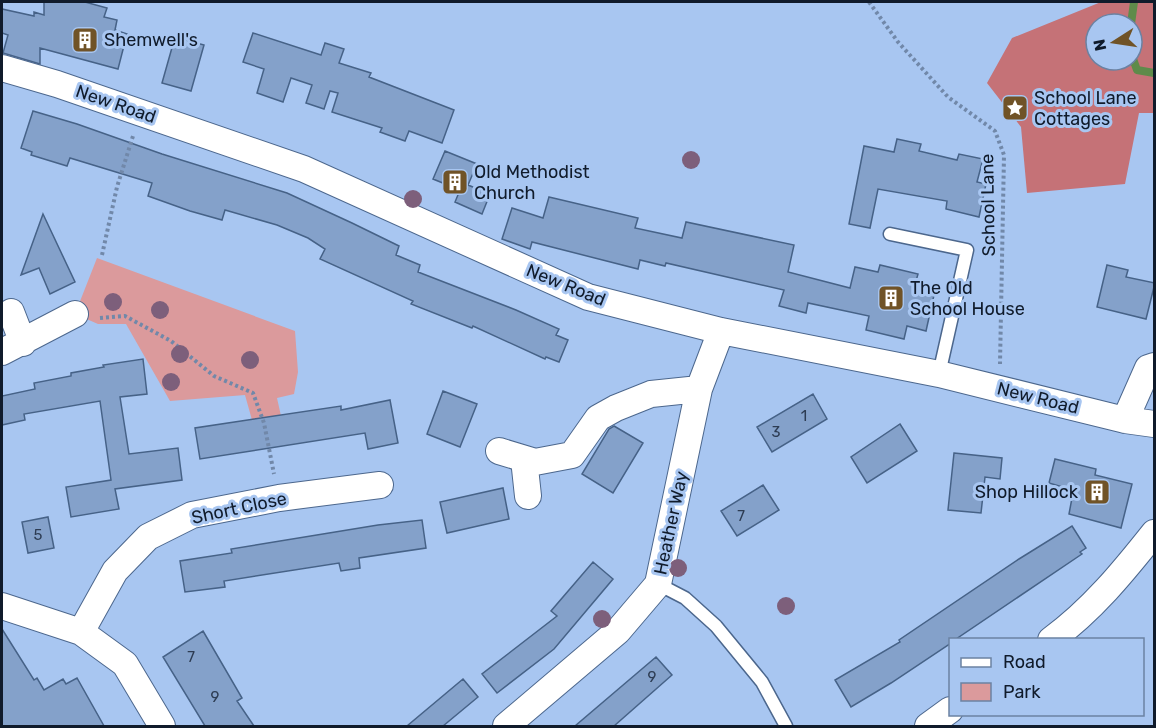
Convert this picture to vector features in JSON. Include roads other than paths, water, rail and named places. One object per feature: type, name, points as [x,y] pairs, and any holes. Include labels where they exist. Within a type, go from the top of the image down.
[{"type":"street","name":"New Road","points":[[2,68],[57,84],[304,169],[588,297],[721,331],[939,374],[1125,420],[1155,424]]},
{"type":"street","points":[[11,312],[12,347],[75,314]]},
{"type":"street","name":"Heather Way","points":[[506,726],[618,631],[658,584],[699,389],[721,331]]},
{"type":"street","points":[[1125,420],[1148,368],[1155,366]]},
{"type":"street","points":[[499,450],[535,462],[572,455],[598,418],[616,408],[651,394],[699,389]]},
{"type":"street","points":[[524,459],[528,496]]},
{"type":"street","name":"Short Close","points":[[81,632],[115,571],[148,537],[192,515],[279,498],[380,485]]},
{"type":"street","points":[[1052,638],[1074,623],[1118,580],[1153,538]]},
{"type":"street","points":[[2,606],[81,632],[125,664],[162,726]]},
{"type":"street","points":[[928,726],[949,711]]},
{"type":"lane","points":[[890,234],[967,250],[939,374]]},
{"type":"lane","points":[[658,584],[685,598],[716,626],[762,682],[786,726]]},
{"type":"waterway","points":[[1133,12],[1134,2]]},
{"type":"waterway","points":[[1144,71],[1154,73]]},
{"type":"place","name":"Shemwell's","points":[[85,40]]},
{"type":"place","name":"School Lane Cottages","points":[[1015,108]]},
{"type":"place","name":"Old Methodist Church","points":[[455,182]]},
{"type":"place","name":"The Old School House","points":[[891,298]]},
{"type":"place","name":"Shop Hillock","points":[[1097,492]]}]
